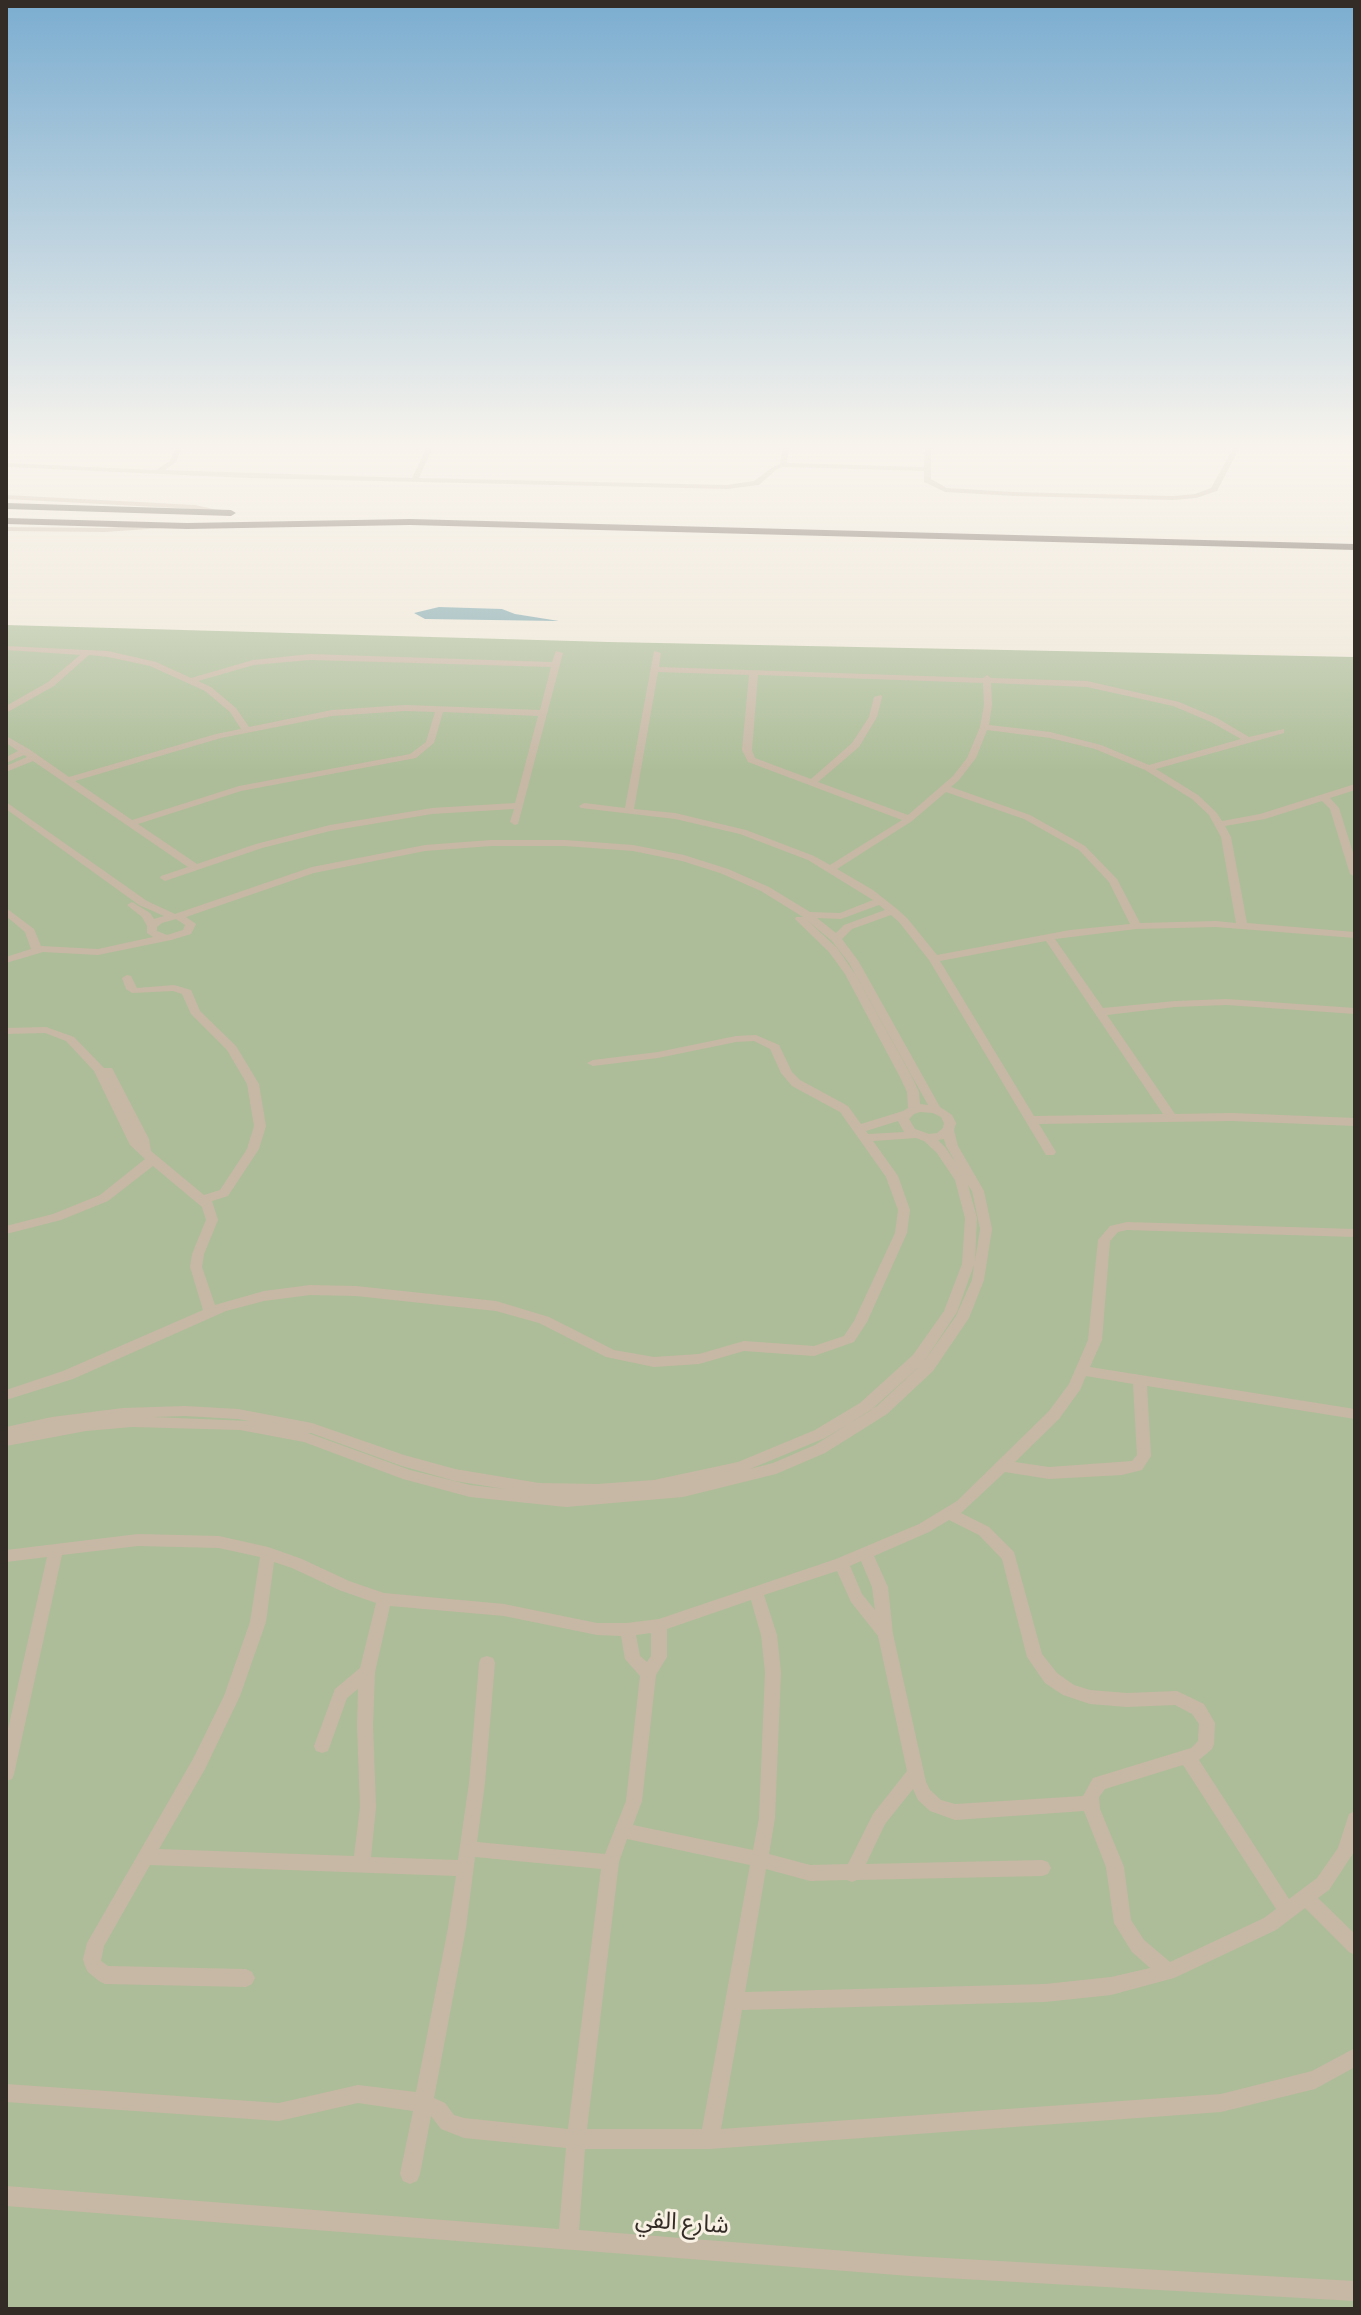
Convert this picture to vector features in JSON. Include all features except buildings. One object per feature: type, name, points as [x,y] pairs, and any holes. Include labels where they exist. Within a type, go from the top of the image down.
[{"type":"street","points":[[6,648],[88,652],[131,658],[193,680],[222,699],[246,729]]},
{"type":"street","points":[[6,710],[57,679],[88,652]]},
{"type":"street","points":[[515,822],[559,653]]},
{"type":"street","points":[[629,810],[657,653]]},
{"type":"street","points":[[193,680],[253,663],[310,657],[556,665]]},
{"type":"street","points":[[654,669],[1070,682],[1133,692],[1202,714],[1248,740]]},
{"type":"street","points":[[754,671],[747,754],[760,764],[814,781],[909,819]]},
{"type":"street","points":[[831,869],[909,819],[946,789],[971,758],[984,727],[988,705],[987,678]]},
{"type":"street","points":[[814,781],[856,745],[873,717],[878,697]]},
{"type":"street","points":[[131,823],[239,789],[413,756],[430,743],[440,709]]},
{"type":"street","points":[[69,780],[246,729],[362,710],[541,713]]},
{"type":"street","points":[[984,727],[1076,741],[1148,768],[1195,797],[1220,824],[1226,837],[1242,925]]},
{"type":"street","points":[[1148,768],[1281,731]]},
{"type":"street","points":[[6,739],[195,867]]},
{"type":"street","points":[[6,760],[31,754]]},
{"type":"street","points":[[6,769],[31,754]]},
{"type":"street","points":[[1220,824],[1253,819],[1355,787]]},
{"type":"street","points":[[946,789],[1027,817],[1082,848],[1107,872],[1136,926]]},
{"type":"street","points":[[1323,797],[1334,808],[1355,874]]},
{"type":"street","points":[[6,805],[143,903],[191,924]]},
{"type":"street","points":[[165,878],[299,835],[381,818],[432,811],[519,806]]},
{"type":"street","points":[[584,806],[684,817],[743,832],[831,869],[881,901],[934,959],[1050,1152]]},
{"type":"street","points":[[6,814],[143,912],[162,938]]},
{"type":"street","points":[[6,1441],[109,1423],[156,1420],[240,1425],[305,1437],[408,1475],[470,1491],[566,1501],[683,1491],[776,1468],[820,1449],[882,1410],[928,1367],[962,1318],[980,1270],[986,1229],[978,1191],[952,1146],[949,1119],[936,1109],[854,962],[836,939],[806,914],[749,882],[684,858],[624,847],[514,842],[425,848],[357,859],[290,877],[162,919],[123,947]]},
{"type":"street","points":[[6,960],[37,950],[89,953],[183,935],[191,924],[221,907],[297,880],[358,864],[420,854],[485,848],[548,848],[614,853],[676,863],[710,873],[757,893],[799,918],[823,939],[850,974],[913,1092],[904,1126],[941,1150],[961,1180],[971,1218],[968,1264],[950,1312],[918,1359],[865,1407],[820,1434],[740,1467],[654,1486],[597,1490],[539,1489],[455,1475],[312,1428],[238,1414],[185,1411],[123,1413],[52,1422],[6,1432]]},
{"type":"street","points":[[806,914],[829,918],[881,901]]},
{"type":"street","points":[[6,911],[30,931],[37,950]]},
{"type":"street","points":[[855,911],[866,920]]},
{"type":"street","points":[[836,939],[848,927],[893,911]]},
{"type":"street","points":[[934,959],[1049,937],[1136,926],[1242,925],[1355,935]]},
{"type":"street","points":[[1049,937],[1171,1117]]},
{"type":"street","points":[[127,978],[131,989],[136,991],[174,988],[187,992],[195,1012],[232,1048],[253,1084],[260,1126],[253,1149],[224,1193],[203,1200]]},
{"type":"street","points":[[1100,1012],[1227,1002],[1355,1011]]},
{"type":"street","points":[[6,1029],[46,1030],[59,1033],[75,1044],[99,1070],[133,1142],[208,1205],[212,1220],[196,1267],[210,1311]]},
{"type":"street","points":[[6,1395],[68,1375],[210,1311],[287,1293],[356,1291],[513,1309],[558,1326],[611,1354],[639,1360],[685,1361],[754,1345],[793,1352],[824,1349],[849,1339],[860,1322],[903,1225],[903,1202],[897,1184],[839,1105],[796,1083],[787,1073],[775,1047],[756,1038],[593,1063]]},
{"type":"street","points":[[863,1134],[909,1112],[936,1109]]},
{"type":"street","points":[[1031,1120],[1171,1117],[1355,1122]]},
{"type":"street","points":[[863,1134],[940,1136],[948,1130]]},
{"type":"street","points":[[6,1230],[57,1217],[104,1198],[148,1157]]},
{"type":"street","points":[[6,1556],[166,1539],[219,1542],[268,1553],[352,1589],[384,1599],[504,1610],[597,1629],[627,1630],[659,1625],[841,1563],[950,1514],[1054,1415],[1083,1371],[1098,1325],[1104,1240],[1114,1229],[1127,1226],[1355,1233]]},
{"type":"street","points":[[1083,1371],[1355,1414]]},
{"type":"street","points":[[1003,1466],[1049,1473],[1137,1466],[1144,1456],[1140,1380]]},
{"type":"street","points":[[950,1514],[984,1531],[1009,1556],[1035,1657],[1051,1678],[1069,1690],[1090,1697],[1127,1700],[1171,1697],[1191,1704],[1207,1723],[1209,1738],[1202,1750],[1188,1758],[1099,1783],[1093,1790],[1091,1803],[1111,1850],[1123,1923],[1138,1946],[1168,1972]]},
{"type":"street","points":[[6,1774],[56,1549]]},
{"type":"street","points":[[246,1978],[113,1975],[99,1971],[92,1959],[93,1951],[206,1750],[242,1671],[263,1598],[268,1553]]},
{"type":"street","points":[[865,1553],[880,1587],[885,1634],[916,1773],[924,1795],[936,1806],[949,1811],[1091,1803]]},
{"type":"street","points":[[841,1563],[856,1598],[885,1634]]},
{"type":"street","points":[[710,2139],[760,1859],[771,1774],[773,1688],[769,1635],[756,1593]]},
{"type":"street","points":[[361,1865],[368,1807],[367,1672],[384,1599]]},
{"type":"street","points":[[568,2240],[576,2139],[610,1862],[634,1801],[648,1674],[659,1657],[659,1625]]},
{"type":"street","points":[[627,1630],[633,1659],[648,1674]]},
{"type":"street","points":[[410,2174],[469,1849],[487,1663]]},
{"type":"street","points":[[322,1746],[341,1694],[367,1672]]},
{"type":"street","points":[[1188,1758],[1288,1912]]},
{"type":"street","points":[[852,1874],[879,1819],[916,1773]]},
{"type":"street","points":[[735,2001],[1045,1993],[1111,1986],[1168,1972],[1238,1941],[1306,1898],[1323,1884],[1340,1861],[1355,1819]]},
{"type":"street","points":[[621,1830],[760,1859],[810,1873],[1042,1868]]},
{"type":"street","points":[[469,1849],[610,1862]]},
{"type":"street","points":[[146,1857],[466,1868]]},
{"type":"street","points":[[1306,1898],[1355,1946]]},
{"type":"street","points":[[6,2093],[279,2112],[307,2107],[346,2094],[425,2103],[456,2126],[576,2139],[710,2139],[1221,2103],[1315,2080],[1355,2057]]},
{"type":"street","name":"شارع الفي","points":[[6,2196],[910,2266],[1355,2291]]},
{"type":"green space","points":[[6,625],[609,642],[1355,657],[1355,2309],[6,2309]]},
{"type":"water","points":[[439,607],[502,609],[559,621],[425,619],[414,613]]}]
